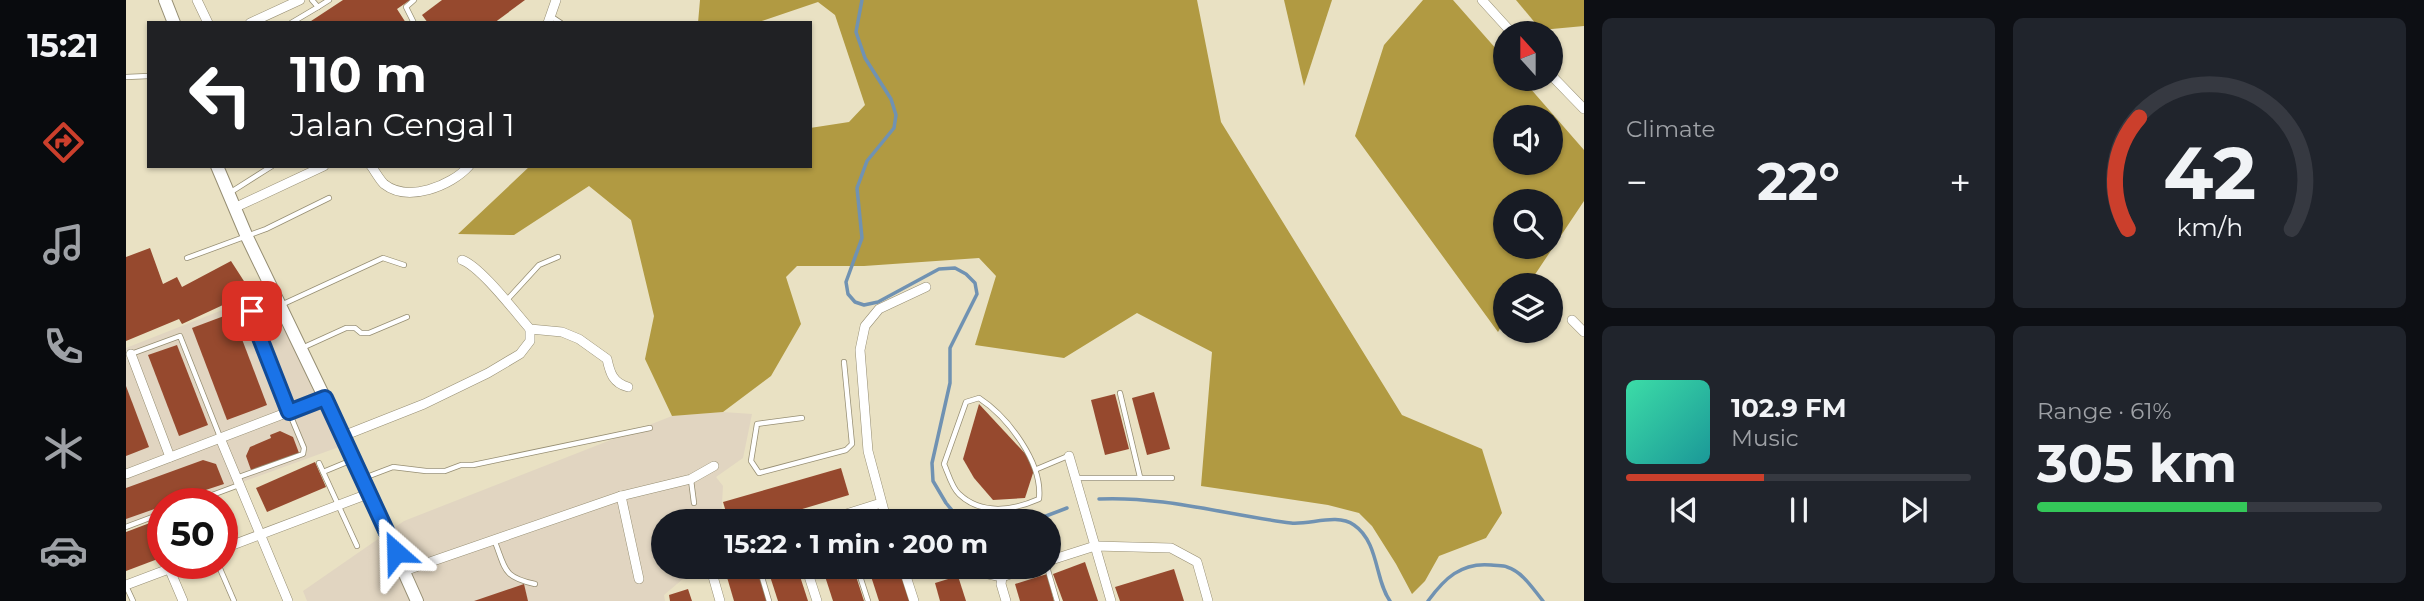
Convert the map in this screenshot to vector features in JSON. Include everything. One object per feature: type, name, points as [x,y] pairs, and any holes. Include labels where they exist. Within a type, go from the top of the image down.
[{"type":"main road","points":[[165,0],[173,21]]},
{"type":"main road","points":[[218,168],[247,237],[325,398],[417,601]]},
{"type":"street","points":[[197,0],[207,21]]},
{"type":"street","points":[[254,21],[300,0]]},
{"type":"street","points":[[550,20],[556,0]]},
{"type":"street","points":[[1482,0],[1501,21]]},
{"type":"street","points":[[1563,87],[1584,109]]},
{"type":"street","points":[[234,208],[320,168]]},
{"type":"street","points":[[372,168],[384,184],[401,191],[419,193],[439,186],[467,168]]},
{"type":"street","points":[[462,260],[470,263],[530,329],[562,332],[579,339],[607,359],[610,372],[618,384],[628,387]]},
{"type":"street","points":[[883,509],[868,451],[860,350],[865,326],[879,309],[926,287]]},
{"type":"street","points":[[274,292],[255,306],[252,311],[253,320],[289,412]]},
{"type":"street","points":[[1572,320],[1584,332]]},
{"type":"street","points":[[342,436],[424,404],[488,373],[520,354],[530,341],[530,329]]},
{"type":"street","points":[[131,354],[170,457]]},
{"type":"street","points":[[126,474],[325,398]]},
{"type":"street","points":[[220,438],[288,601]]},
{"type":"street","points":[[1069,456],[1111,601]]},
{"type":"street","points":[[404,572],[621,496],[691,479],[714,466]]},
{"type":"street","points":[[238,543],[368,494]]},
{"type":"street","points":[[621,496],[639,579]]},
{"type":"street","points":[[865,509],[881,503]]},
{"type":"street","points":[[1061,557],[1095,546],[1171,548],[1198,562],[1208,601]]},
{"type":"street","points":[[126,585],[147,577]]},
{"type":"street","points":[[174,579],[183,601]]},
{"type":"street","points":[[714,579],[720,601]]},
{"type":"street","points":[[810,579],[817,601]]},
{"type":"street","points":[[907,579],[914,601]]},
{"type":"street","points":[[1002,579],[1006,601]]},
{"type":"lane","points":[[312,0],[318,7]]},
{"type":"lane","points":[[295,21],[329,0]]},
{"type":"lane","points":[[413,21],[406,7],[414,0]]},
{"type":"lane","points":[[126,77],[147,76]]},
{"type":"lane","points":[[228,193],[269,168]]},
{"type":"lane","points":[[187,258],[247,237],[329,198]]},
{"type":"lane","points":[[505,302],[539,265],[558,257]]},
{"type":"lane","points":[[280,305],[383,258],[404,265]]},
{"type":"lane","points":[[301,349],[346,328],[369,333],[407,317]]},
{"type":"lane","points":[[131,354],[180,336],[220,438]]},
{"type":"lane","points":[[802,418],[757,424],[751,461],[759,473],[846,450],[852,444],[844,362]]},
{"type":"lane","points":[[1120,393],[1140,477]]},
{"type":"lane","points":[[979,398],[991,405],[1031,457],[1037,470],[1041,486],[1039,499],[1019,508],[998,510],[976,504],[958,494],[944,464],[966,402],[979,398]]},
{"type":"lane","points":[[848,410],[865,408]]},
{"type":"lane","points":[[224,488],[303,454],[304,448],[289,412]]},
{"type":"lane","points":[[362,479],[393,467],[444,471],[461,465],[473,465],[650,428]]},
{"type":"lane","points":[[1037,470],[1069,456]]},
{"type":"lane","points":[[323,471],[353,459]]},
{"type":"lane","points":[[319,463],[357,546]]},
{"type":"lane","points":[[1075,478],[1172,478]]},
{"type":"lane","points":[[691,479],[694,503]]},
{"type":"lane","points":[[126,527],[147,519]]},
{"type":"lane","points":[[495,542],[508,573],[515,579],[535,584]]},
{"type":"lane","points":[[224,579],[234,601]]},
{"type":"lane","points":[[763,579],[769,601]]},
{"type":"lane","points":[[861,579],[868,601]]},
{"type":"lane","points":[[1051,579],[1057,601]]},
{"type":"lane","points":[[126,585],[133,601]]},
{"type":"shaded area","points":[[700,0],[1197,0],[1221,122],[1402,415],[1482,449],[1502,513],[1486,538],[1439,556],[1425,581],[1412,594],[1372,526],[1359,513],[1328,505],[1201,486],[1212,352],[1137,313],[1064,358],[975,345],[996,276],[979,258],[864,266],[797,266],[786,277],[801,324],[771,376],[723,412],[672,416],[645,359],[654,316],[631,220],[589,186],[514,235],[458,234],[528,168],[812,168],[812,128],[849,122],[865,105],[835,15],[818,2],[762,21],[698,21]]},
{"type":"shaded area","points":[[1284,0],[1332,0],[1304,86]]},
{"type":"shaded area","points":[[1423,0],[1453,0],[1493,45],[1493,91],[1532,91],[1545,105],[1493,105],[1493,175],[1563,175],[1563,126],[1584,150],[1584,201],[1563,232],[1563,189],[1493,189],[1493,259],[1545,259],[1536,273],[1493,273],[1493,325],[1355,136],[1384,45]]},
{"type":"shaded area","points":[[1516,0],[1584,0],[1584,26],[1563,28],[1563,21],[1534,21]]},
{"type":"shaded area","points":[[268,292],[339,447],[225,488],[147,488],[147,517],[126,524],[126,348]]},
{"type":"shaded area","points":[[723,412],[752,414],[743,458],[716,477],[723,486],[722,509],[651,509],[651,579],[683,579],[664,595],[665,601],[307,601],[303,591],[404,521],[672,416]]},
{"type":"building","points":[[343,0],[410,0],[397,9],[405,21],[311,21]]},
{"type":"building","points":[[442,0],[525,0],[497,21],[426,21],[422,15]]},
{"type":"building","points":[[150,248],[163,284],[177,277],[182,287],[231,261],[251,292],[182,324],[179,319],[126,341],[126,257]]},
{"type":"building","points":[[232,313],[267,405],[227,420],[192,328]]},
{"type":"building","points":[[177,345],[208,425],[179,436],[148,355]]},
{"type":"building","points":[[126,386],[149,447],[126,456]]},
{"type":"building","points":[[1154,392],[1170,449],[1147,455],[1132,398]]},
{"type":"building","points":[[1115,394],[1129,449],[1105,455],[1091,400]]},
{"type":"building","points":[[979,404],[1031,460],[1034,470],[1025,498],[993,500],[974,478],[963,459]]},
{"type":"building","points":[[280,431],[293,437],[299,453],[251,470],[246,456],[250,447]]},
{"type":"building","points":[[203,460],[216,464],[224,484],[212,488],[147,488],[147,512],[126,519],[126,488]]},
{"type":"building","points":[[315,462],[326,487],[267,512],[256,488]]},
{"type":"building","points":[[841,468],[849,495],[802,509],[725,509],[723,502]]},
{"type":"building","points":[[147,524],[147,563],[126,571],[126,532]]},
{"type":"building","points":[[1085,562],[1098,601],[1063,601],[1055,579],[1061,579],[1061,571]]},
{"type":"building","points":[[1174,569],[1184,601],[1120,601],[1115,587]]},
{"type":"building","points":[[728,579],[761,579],[767,601],[734,601]]},
{"type":"building","points":[[771,579],[801,579],[808,601],[778,601]]},
{"type":"building","points":[[826,579],[857,579],[864,601],[833,601]]},
{"type":"building","points":[[872,579],[903,579],[910,601],[879,601]]},
{"type":"building","points":[[959,579],[966,601],[940,601],[935,583]]},
{"type":"building","points":[[1031,579],[1048,579],[1054,601],[1020,601],[1015,584]]},
{"type":"building","points":[[524,584],[528,601],[474,601]]},
{"type":"building","points":[[688,589],[692,601],[670,601],[669,595]]},
{"type":"waterway","points":[[862,0],[856,32],[865,58],[891,99],[896,115],[894,128],[867,161],[857,188],[862,238],[846,282],[848,294],[855,302],[864,305],[878,302],[939,269],[955,268],[975,283],[977,294],[950,348],[950,383],[932,463],[933,481],[951,509]]},
{"type":"waterway","points":[[1099,499],[1147,500],[1291,523],[1332,520],[1347,522],[1362,532],[1368,541],[1390,601]]},
{"type":"waterway","points":[[1061,510],[1067,508]]},
{"type":"waterway","points":[[1428,601],[1454,574],[1462,569],[1480,565],[1513,569],[1543,601]]},
{"type":"route","points":[[252,311],[253,320],[289,412],[325,398],[396,552]]}]
